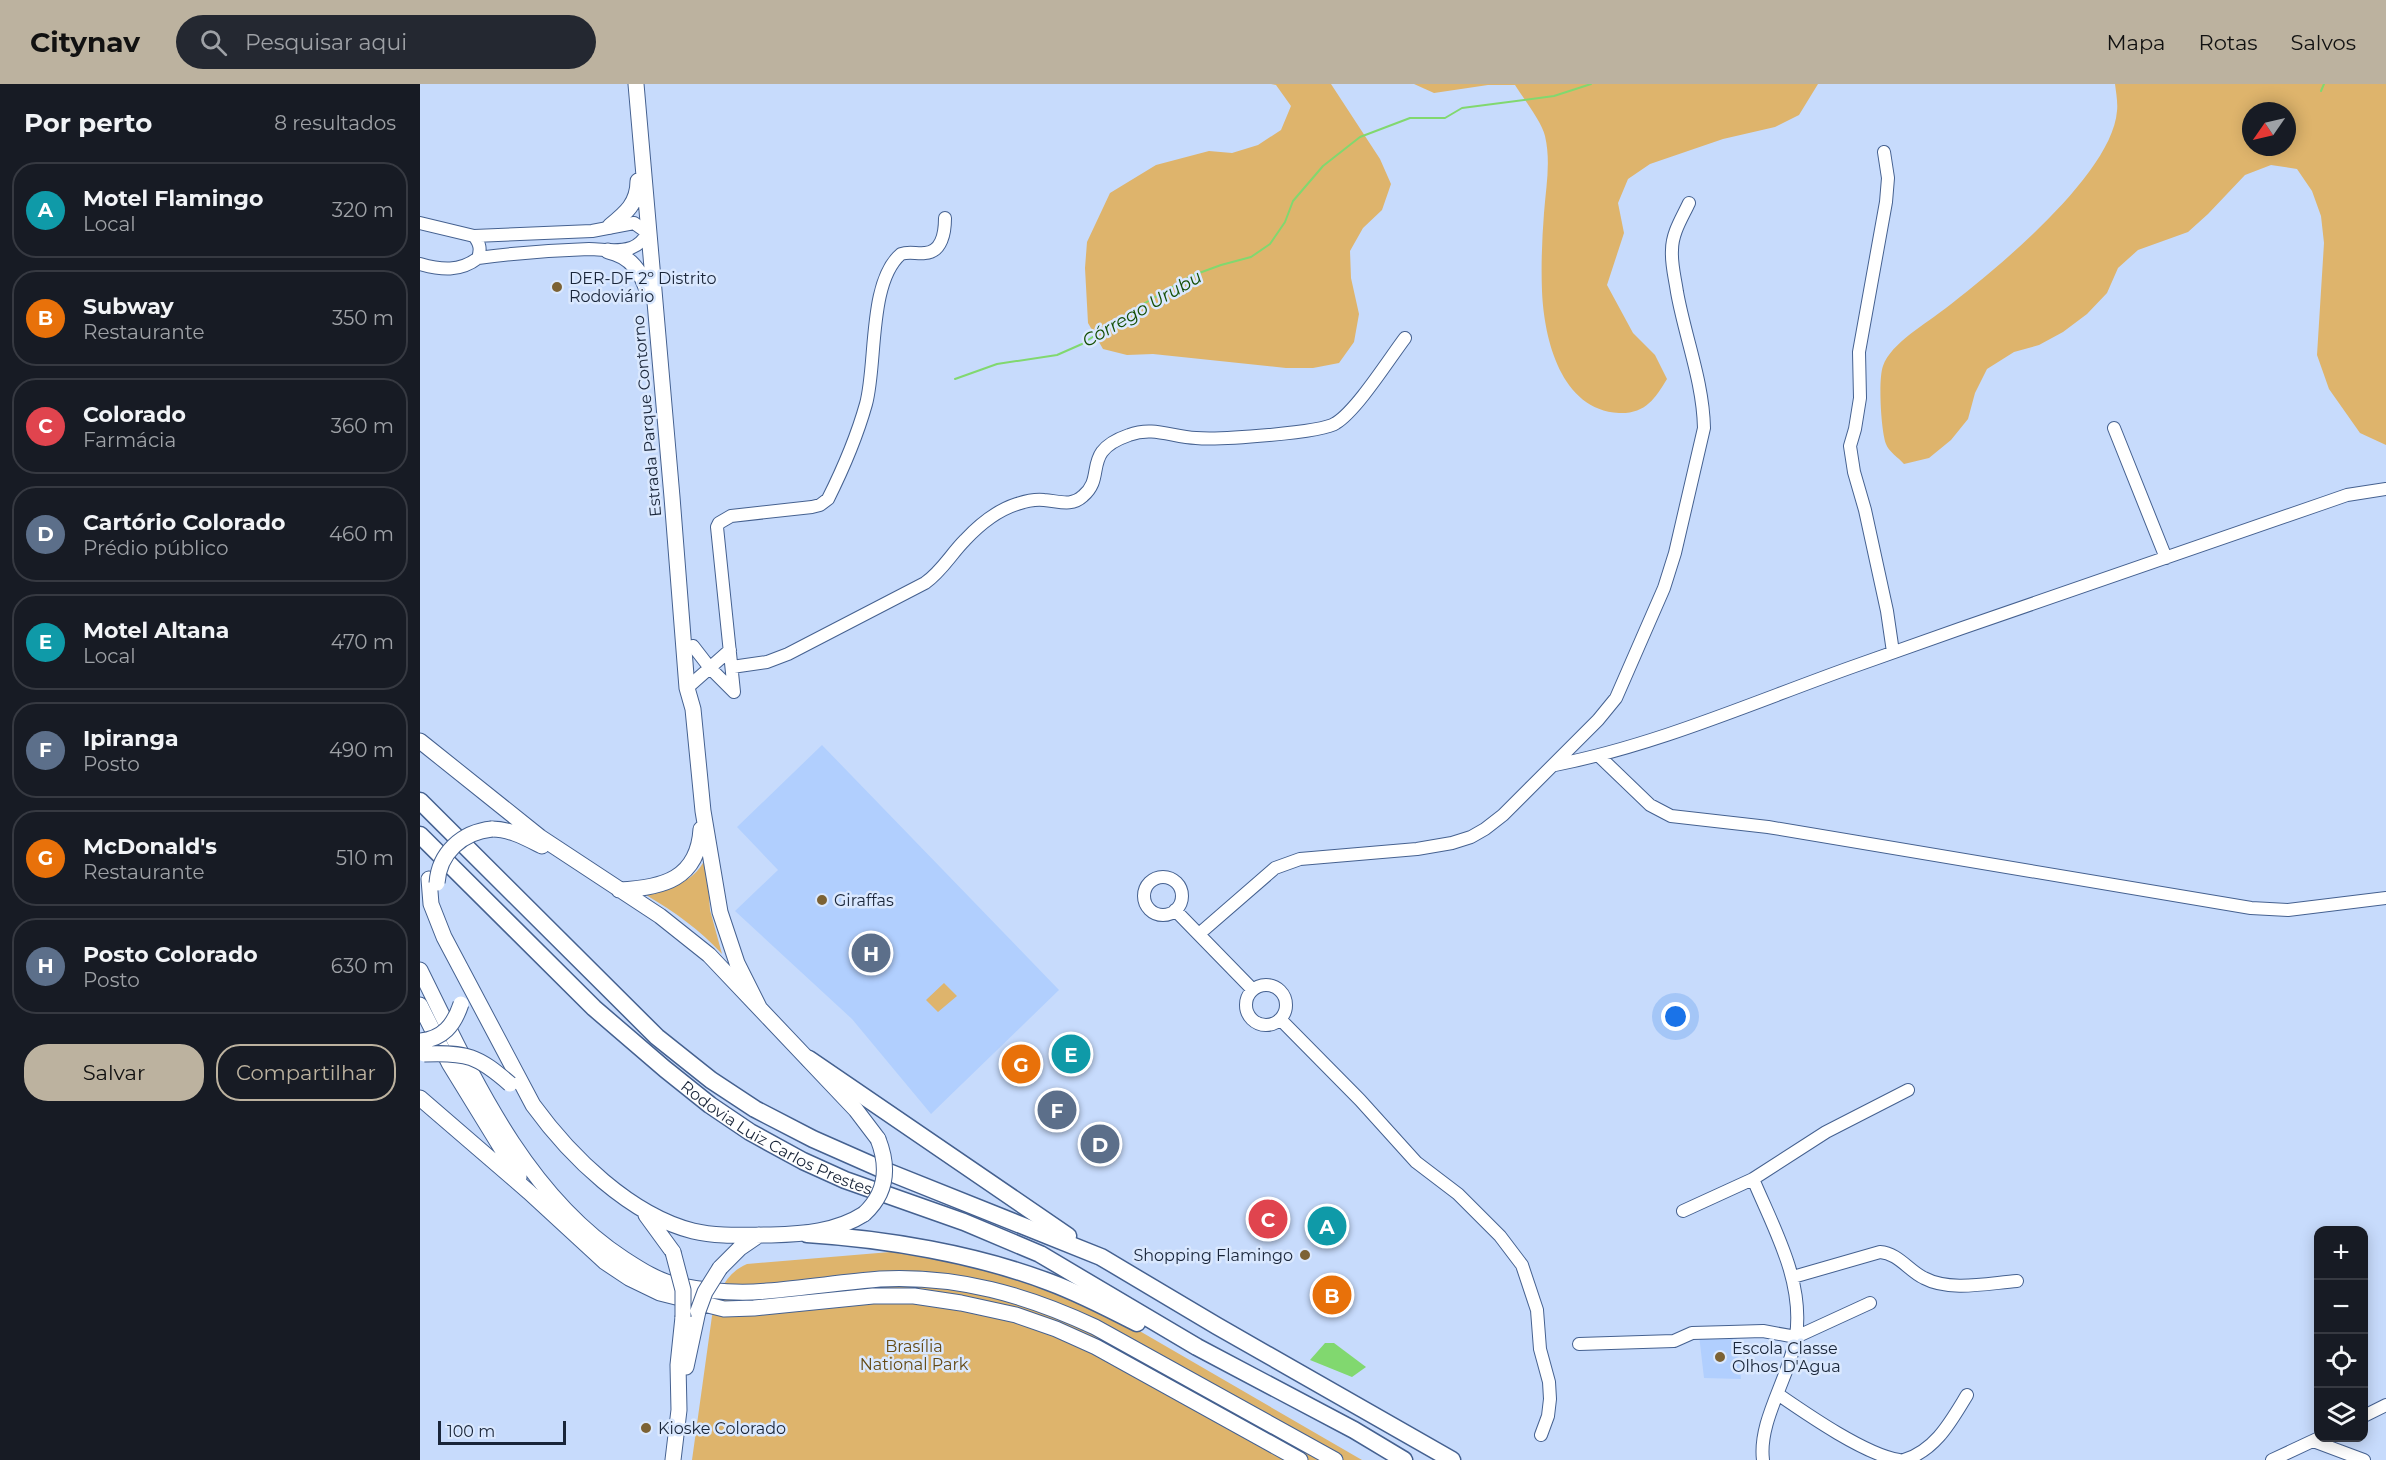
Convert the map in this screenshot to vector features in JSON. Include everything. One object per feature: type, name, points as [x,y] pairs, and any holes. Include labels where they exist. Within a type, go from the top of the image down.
[{"type":"highway","name":"Rodovia Luiz Carlos Prestes","points":[[420,801],[657,1037],[711,1080],[755,1109],[813,1139],[881,1169],[1088,1251]]},
{"type":"highway","name":"Rodovia Luiz Carlos Prestes","points":[[420,835],[594,1008],[665,1070],[726,1116],[803,1161],[845,1180],[964,1222],[1040,1254],[1197,1347]]},
{"type":"highway","points":[[809,1059],[1022,1203],[1088,1251],[1452,1460]]},
{"type":"highway","points":[[807,1234],[898,1244],[1011,1270],[1069,1290],[1144,1327],[1197,1347],[1354,1430],[1404,1460]]},
{"type":"main road","name":"Estrada Parque Contorno","points":[[638,85],[675,435],[693,646],[690,685]]},
{"type":"main road","name":"Estrada Parque Contorno","points":[[638,85],[648,233],[703,811],[724,928],[737,963],[759,1007]]},
{"type":"main road","points":[[610,226],[630,208],[638,192],[634,115],[638,85]]},
{"type":"main road","points":[[653,213],[648,233],[652,238],[656,253]]},
{"type":"main road","points":[[608,251],[627,258],[641,274],[656,322]]},
{"type":"main road","points":[[420,741],[540,837],[660,916],[709,955],[856,1110],[875,1141],[885,1164],[884,1181],[876,1199],[861,1213],[845,1224],[807,1234],[714,1235],[694,1232],[642,1210]]},
{"type":"main road","name":"Estrada Parque Contorno","points":[[619,890],[647,888],[682,874],[696,857],[703,811]]},
{"type":"main road","points":[[444,937],[431,904],[438,855],[449,842],[462,831],[488,826],[509,825],[540,837]]},
{"type":"main road","points":[[488,826],[516,834],[578,863]]},
{"type":"main road","points":[[433,881],[441,906],[469,970],[477,1000]]},
{"type":"main road","points":[[420,900],[444,937],[533,1105]]},
{"type":"main road","points":[[421,1050],[447,1030],[457,1015],[461,1004],[461,988],[456,959]]},
{"type":"main road","points":[[420,970],[497,1119],[542,1184],[603,1245],[646,1274],[676,1285],[734,1292],[766,1291],[882,1279],[926,1280],[971,1285],[1014,1294],[1054,1308],[1095,1327],[1335,1460]]},
{"type":"main road","points":[[420,1005],[455,1073],[529,1192]]},
{"type":"main road","points":[[421,1050],[459,1053],[476,1058],[533,1105],[558,1137],[598,1175],[642,1210],[673,1252],[689,1322]]},
{"type":"main road","points":[[420,1098],[529,1192],[605,1262],[629,1278],[660,1293],[724,1309],[873,1296],[914,1296],[1016,1315],[1056,1329],[1096,1347],[1300,1460]]},
{"type":"main road","points":[[598,1175],[670,1218],[709,1228],[803,1226],[839,1221],[861,1213]]},
{"type":"main road","points":[[673,1460],[680,1384],[678,1365],[689,1322],[720,1268],[740,1248],[759,1235]]},
{"type":"street","points":[[1884,152],[1888,178],[1885,211],[1859,352],[1860,398],[1850,446],[1887,611],[1893,652]]},
{"type":"street","points":[[1199,934],[1275,868],[1288,862],[1417,849],[1471,837],[1503,815],[1610,707],[1664,588],[1675,553],[1704,428],[1697,375],[1681,311],[1671,251],[1689,203]]},
{"type":"street","points":[[693,646],[710,668],[734,692],[718,523],[731,516],[812,507],[828,499],[866,403],[880,297],[887,273],[892,262],[901,254],[927,253],[936,249],[942,237],[945,218]]},
{"type":"street","points":[[420,223],[474,236],[592,231],[634,223],[648,233],[640,243],[632,248],[608,251],[592,249],[520,252],[478,258],[460,268],[451,269],[420,264]]},
{"type":"street","points":[[592,231],[592,249]]},
{"type":"street","points":[[554,233],[554,250]]},
{"type":"street","points":[[474,236],[480,248],[478,258]]},
{"type":"street","points":[[732,667],[767,662],[788,654],[925,583],[937,575],[964,540],[984,522],[1006,509],[1032,500],[1065,503],[1077,501],[1089,490],[1099,455],[1105,448],[1128,435],[1150,430],[1187,437],[1214,438],[1314,430],[1336,424],[1357,401],[1405,338]]},
{"type":"street","points":[[2114,428],[2166,558]]},
{"type":"street","points":[[1554,765],[1599,756],[1704,722],[1893,652],[2347,495],[2386,489]]},
{"type":"street","points":[[690,685],[730,650]]},
{"type":"street","points":[[1599,756],[1650,805],[1671,816],[1768,827],[2251,908],[2288,910],[2386,898]]},
{"type":"street","points":[[1175,910],[1253,990]]},
{"type":"street","points":[[1267,985],[1281,991],[1286,1005],[1280,1019],[1266,1025],[1253,1019],[1247,1004],[1253,990],[1267,985]]},
{"type":"street","points":[[1280,1019],[1360,1100],[1416,1162],[1458,1194],[1500,1236],[1522,1265],[1537,1310],[1540,1349],[1549,1382],[1548,1416],[1541,1435]]},
{"type":"street","points":[[1683,1211],[1754,1179],[1826,1132],[1908,1090]]},
{"type":"street","points":[[1754,1179],[1793,1277],[1797,1310],[1796,1337],[1779,1395],[1764,1433],[1763,1460]]},
{"type":"street","points":[[1793,1277],[1886,1252],[1926,1280],[1956,1285],[2018,1281]]},
{"type":"street","points":[[1579,1344],[1674,1341],[1692,1333],[1763,1331],[1796,1337],[1870,1303]]},
{"type":"street","points":[[1779,1395],[1867,1449],[1886,1458],[1899,1460]]},
{"type":"street","points":[[1904,1460],[1914,1457],[1932,1444],[1948,1427],[1967,1395]]},
{"type":"street","points":[[2368,1414],[2386,1405]]},
{"type":"street","points":[[2272,1460],[2314,1440]]},
{"type":"street","points":[[2323,1442],[2364,1460]]},
{"type":"shaded area","points":[[822,745],[1059,990],[931,1114],[852,1019],[735,911],[778,870],[737,827]]},
{"type":"shaded area","name":"Escola Classe Olhos D'Agua","points":[[1736,1334],[1741,1379],[1704,1378],[1699,1335]]},
{"type":"shaded area","points":[[1325,1343],[1334,1343],[1366,1367],[1352,1377],[1310,1360]]},
{"type":"green space","points":[[1271,84],[1331,84],[1380,159],[1391,184],[1382,210],[1363,228],[1350,251],[1351,278],[1359,314],[1354,342],[1339,363],[1313,368],[1286,368],[1153,354],[1127,355],[1103,349],[1088,323],[1085,268],[1087,242],[1110,193],[1156,165],[1209,151],[1232,153],[1258,145],[1281,130],[1291,106],[1276,85]]},
{"type":"green space","points":[[1414,84],[1818,84],[1799,115],[1775,127],[1723,139],[1650,164],[1628,179],[1618,203],[1624,233],[1607,285],[1633,333],[1655,355],[1667,379],[1648,404],[1636,411],[1619,413],[1599,409],[1583,399],[1570,386],[1552,350],[1544,310],[1542,281],[1542,242],[1548,155],[1545,136],[1536,117],[1515,85],[1488,85],[1434,93]]},
{"type":"green space","points":[[2115,84],[2386,84],[2386,445],[2360,433],[2329,389],[2317,355],[2324,243],[2321,216],[2312,191],[2297,169],[2271,165],[2245,175],[2188,232],[2138,250],[2118,268],[2107,293],[2087,314],[2063,332],[2039,345],[2014,352],[1987,369],[1975,393],[1968,419],[1951,440],[1929,458],[1904,464],[1889,449],[1883,428],[1880,393],[1881,373],[1887,358],[1901,341],[1946,308],[2020,246],[2074,191],[2095,163],[2110,136],[2117,111]]},
{"type":"green space","points":[[706,856],[710,910],[722,954],[687,922],[646,895],[682,883],[697,871]]},
{"type":"green space","points":[[944,983],[957,996],[938,1012],[926,1000]]},
{"type":"green space","name":"Brasília National Park","points":[[926,1249],[1074,1293],[1362,1460],[692,1460],[712,1316],[720,1292],[733,1273],[747,1264]]},
{"type":"waterway","name":"Córrego Urubu","points":[[955,379],[997,364],[1057,355],[1082,344],[1191,276],[1251,257],[1270,244],[1285,222],[1293,201],[1323,166],[1360,137],[1410,118],[1445,118],[1462,108],[1554,96],[1591,84]]},
{"type":"waterway","name":"Córrego Urubu","points":[[2321,91],[2324,84]]},
{"type":"place","name":"DER-DF 2º Distrito Rodoviário","points":[[557,287]]},
{"type":"place","name":"Giraffas","points":[[822,900]]},
{"type":"place","name":"Posto Colorado","points":[[871,953]]},
{"type":"place","name":"Motel Altana","points":[[1071,1054]]},
{"type":"place","name":"McDonald's","points":[[1021,1064]]},
{"type":"place","name":"Ipiranga","points":[[1057,1110]]},
{"type":"place","name":"Cartório Colorado","points":[[1100,1144]]},
{"type":"place","name":"Colorado","points":[[1268,1219]]},
{"type":"place","name":"Motel Flamingo","points":[[1327,1226]]},
{"type":"place","name":"Shopping Flamingo","points":[[1305,1255]]},
{"type":"place","name":"Subway","points":[[1332,1295]]},
{"type":"place","name":"Escola Classe Olhos D'Agua","points":[[1720,1357]]},
{"type":"place","name":"Kioske Colorado","points":[[646,1428]]}]
